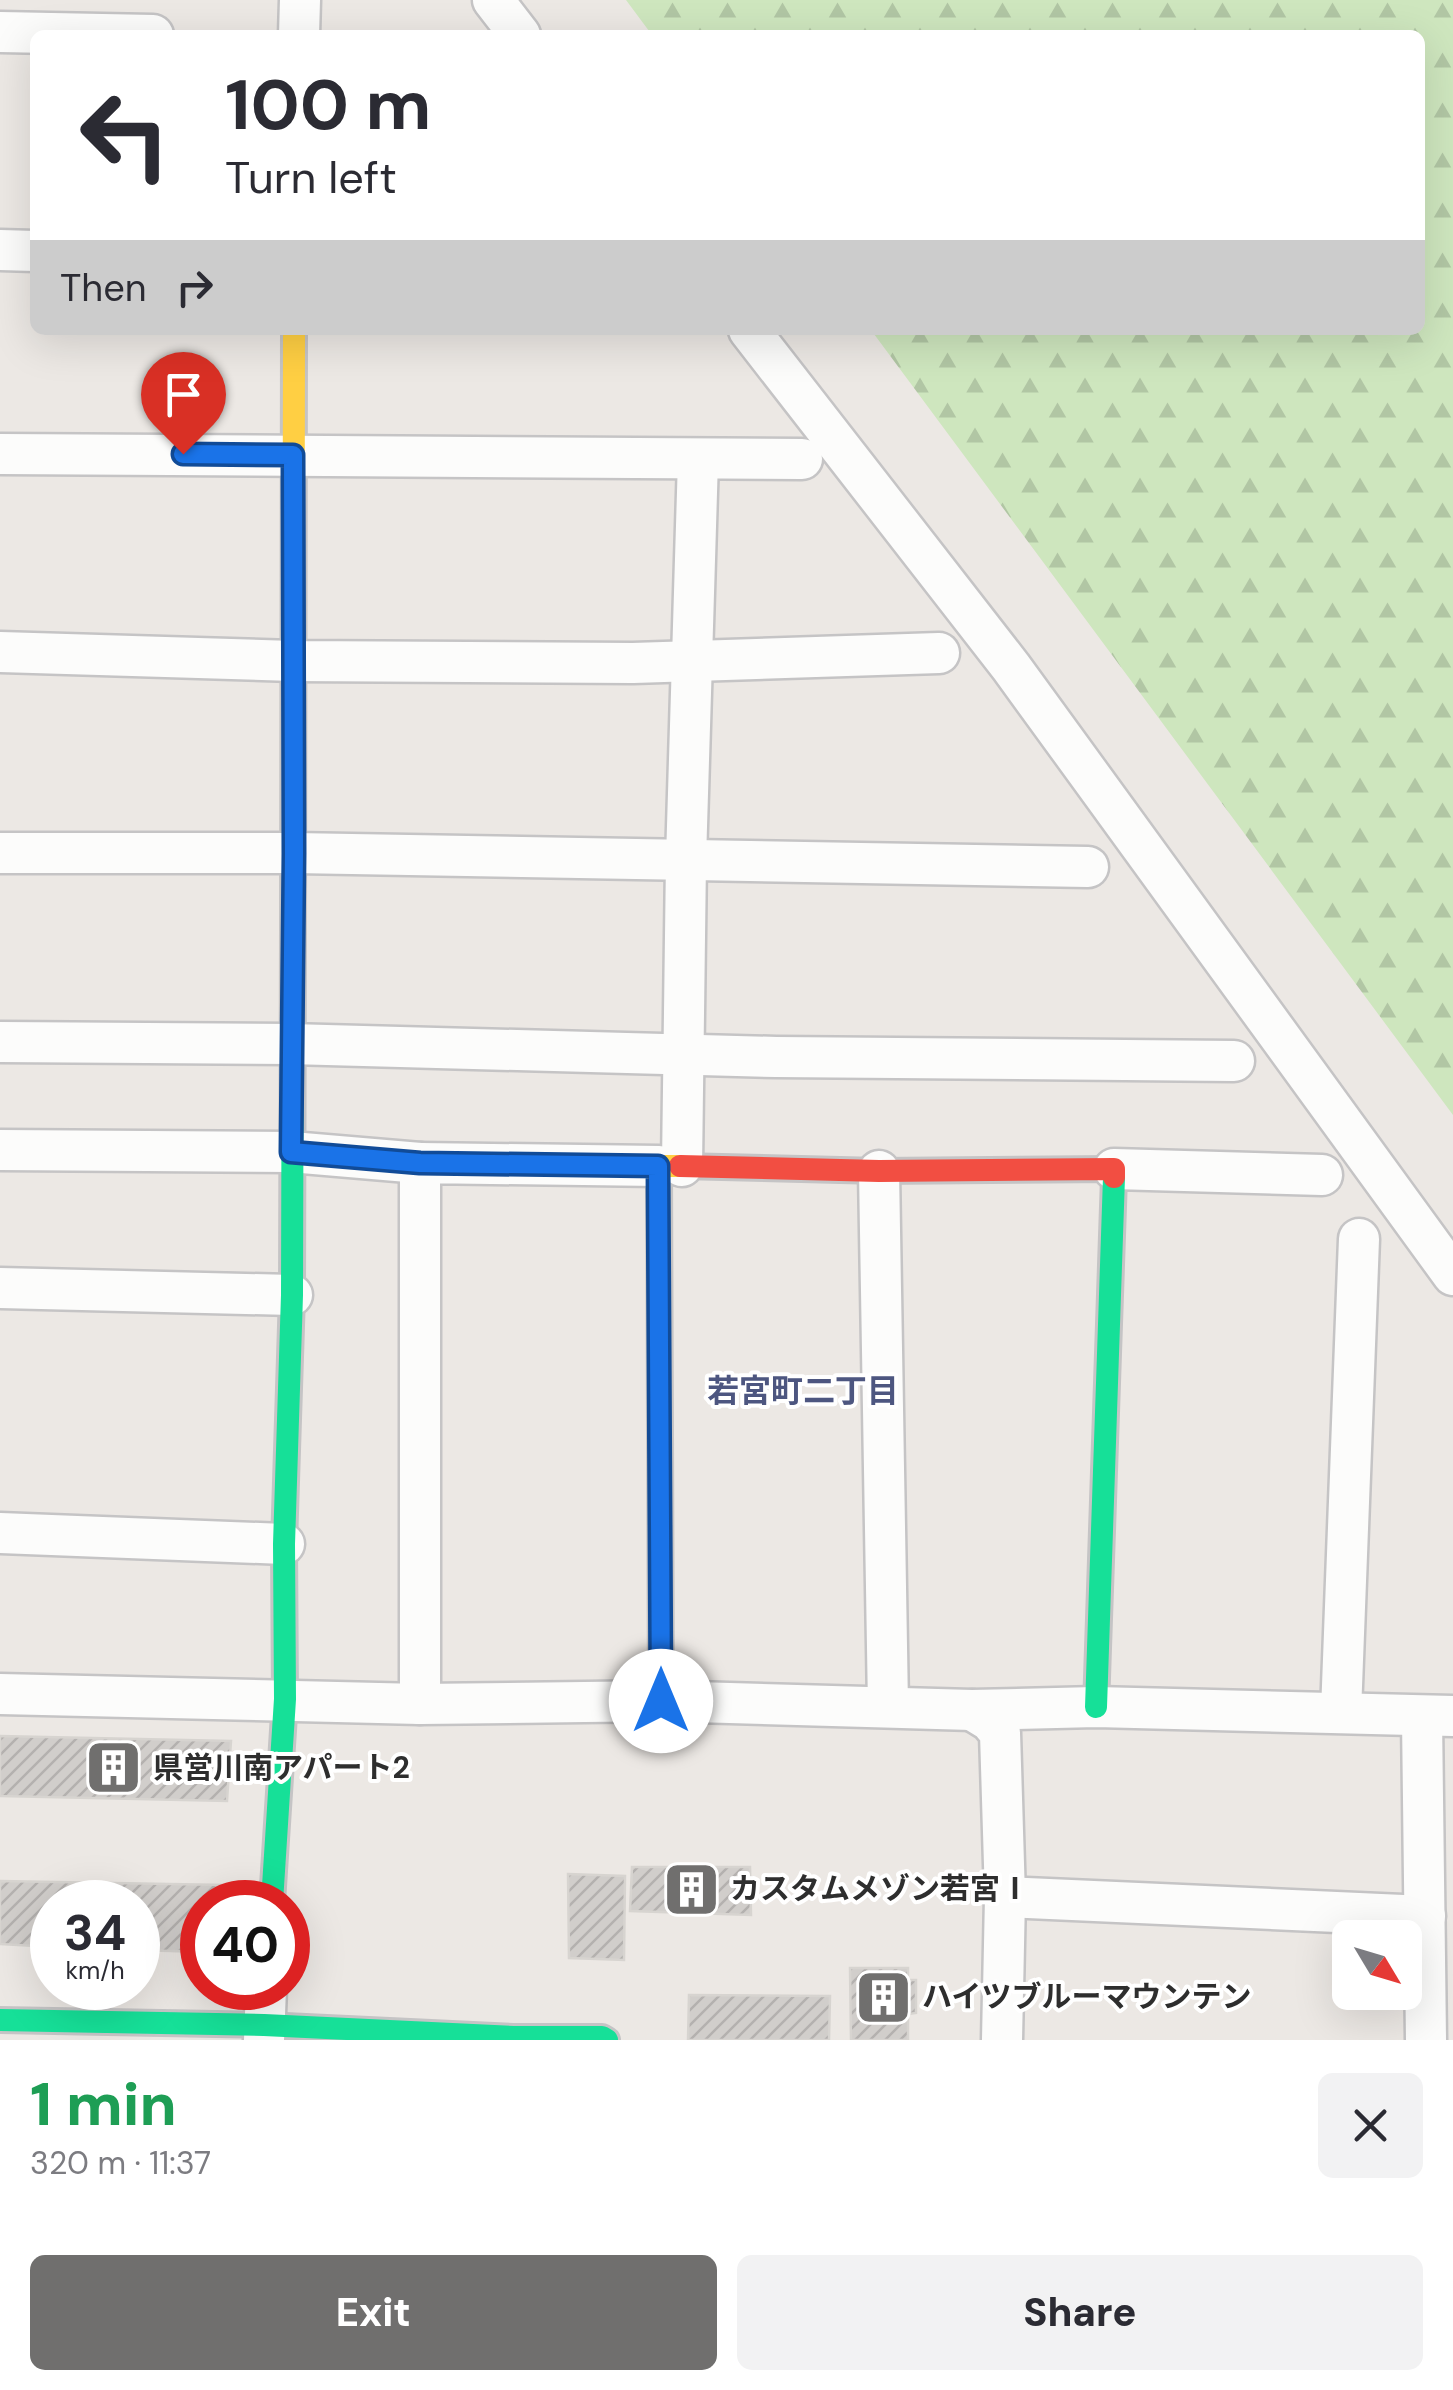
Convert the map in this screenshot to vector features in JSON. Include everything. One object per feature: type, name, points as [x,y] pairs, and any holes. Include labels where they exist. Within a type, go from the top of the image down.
[{"type":"street","points":[[299,30],[300,0]]},
{"type":"street","points":[[492,0],[516,30]]},
{"type":"street","points":[[0,32],[30,33]]},
{"type":"street","points":[[0,250],[30,251]]},
{"type":"street","points":[[273,1880],[285,1699],[284,1544],[292,1295],[294,335]]},
{"type":"street","points":[[753,335],[1010,667],[1453,1275]]},
{"type":"street","points":[[0,454],[802,459]]},
{"type":"street","points":[[661,1701],[670,1166],[682,1055],[698,459]]},
{"type":"street","points":[[0,652],[293,661],[692,660],[939,653]]},
{"type":"street","points":[[0,853],[294,853],[1088,867]]},
{"type":"street","points":[[0,1042],[1234,1061]]},
{"type":"street","points":[[0,1150],[291,1152],[420,1163],[879,1171],[1114,1169],[1322,1175]]},
{"type":"street","points":[[420,1163],[420,1704]]},
{"type":"street","points":[[1096,1707],[1114,1169]]},
{"type":"street","points":[[879,1171],[888,1706]]},
{"type":"street","points":[[1341,1712],[1359,1239]]},
{"type":"street","points":[[0,1288],[292,1295]]},
{"type":"street","points":[[0,1533],[284,1544]]},
{"type":"street","points":[[0,1694],[420,1704],[661,1701],[972,1710],[1096,1707],[1438,1717],[1425,1916],[1426,2040]]},
{"type":"street","points":[[972,1710],[990,1720],[1000,1733],[1005,1897],[1002,2040]]},
{"type":"street","points":[[1005,1897],[1425,1916]]},
{"type":"street","points":[[10,2027],[265,2018],[512,2038],[607,2040]]},
{"type":"green space","points":[[626,0],[1453,0],[1453,1115],[875,335],[1425,335],[1425,30],[648,30]]},
{"type":"building","name":"県営川南アパート2","points":[[0,1736],[231,1741],[227,1801],[0,1796]]},
{"type":"building","name":"カスタムメゾン若宮Ⅰ","points":[[632,1867],[750,1867],[751,1915],[630,1911]]},
{"type":"building","points":[[568,1874],[625,1876],[624,1960],[569,1958]]},
{"type":"building","points":[[0,1881],[30,1882],[30,1946],[0,1944]]},
{"type":"building","points":[[160,1884],[180,1884],[180,1951],[160,1951]]},
{"type":"building","name":"ハイツブルーマウンテン","points":[[850,1968],[908,1968],[908,1980],[916,1980],[916,2013],[908,2014],[908,2040],[851,2040]]},
{"type":"building","points":[[689,1995],[830,1996],[829,2040],[688,2040]]},
{"type":"traffic: fast","points":[[273,1880],[285,1699],[293,929]]},
{"type":"traffic: fast","points":[[1096,1707],[1114,1177]]},
{"type":"traffic: fast","points":[[0,2020],[264,2025],[607,2040]]},
{"type":"traffic: slow","points":[[293,929],[294,335]]},
{"type":"traffic: slow","points":[[661,1701],[659,1166],[680,1166]]},
{"type":"traffic: jam","points":[[680,1166],[879,1171],[1114,1169],[1114,1177]]},
{"type":"place","name":"県営川南アパート2","points":[[114,1768]]},
{"type":"place","name":"カスタムメゾン若宮Ⅰ","points":[[691,1889]]},
{"type":"place","name":"ハイツブルーマウンテン","points":[[883,1997]]},
{"type":"district","name":"若宮町二丁目","points":[[803,1391]]},
{"type":"route","points":[[183,454],[293,455],[291,1152],[420,1163],[658,1166],[661,1701]]}]
